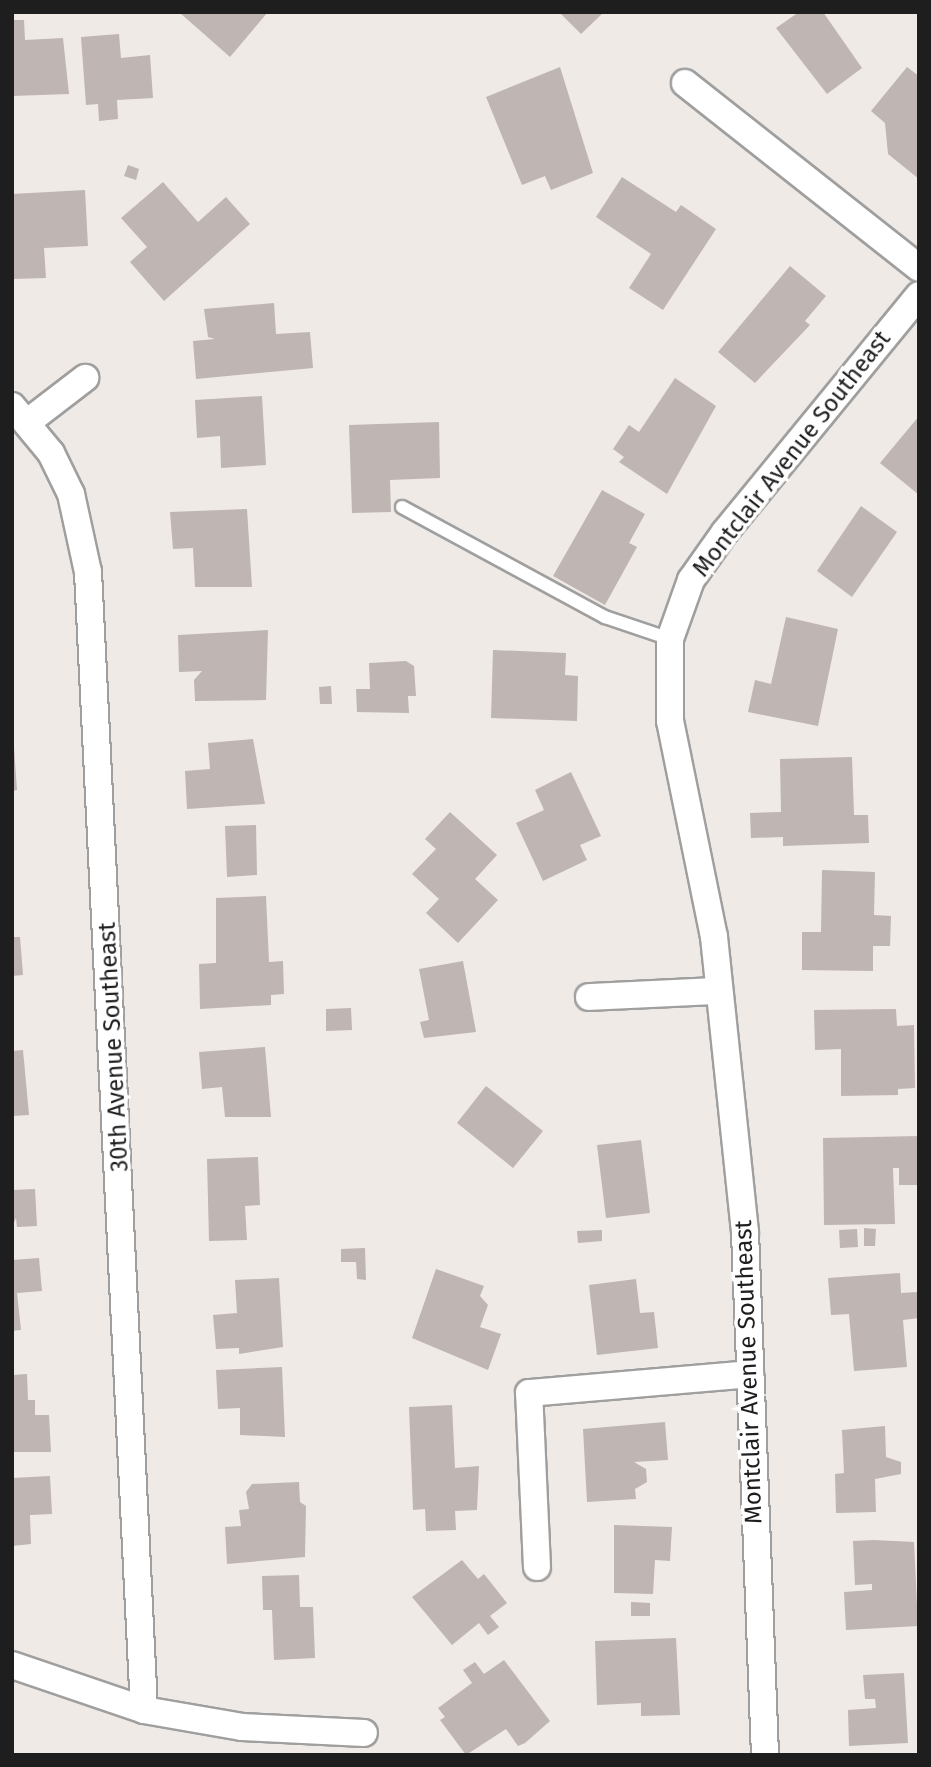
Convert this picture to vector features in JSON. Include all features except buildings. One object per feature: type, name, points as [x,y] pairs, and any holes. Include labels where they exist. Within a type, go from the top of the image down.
[{"type":"street","points":[[685,83],[919,268]]},
{"type":"street","name":"Montclair Avenue Southeast","points":[[765,1755],[744,1232],[714,937],[670,721],[670,639],[691,580],[725,532],[919,295]]},
{"type":"street","points":[[21,413],[85,378]]},
{"type":"street","name":"30th Avenue Southeast","points":[[21,413],[71,494],[88,572],[144,1710]]},
{"type":"street","points":[[589,997],[718,991]]},
{"type":"street","points":[[537,1567],[529,1393],[750,1374]]},
{"type":"street","points":[[12,1665],[144,1710],[242,1727],[363,1733]]},
{"type":"lane","points":[[402,507],[605,617],[670,639]]}]
